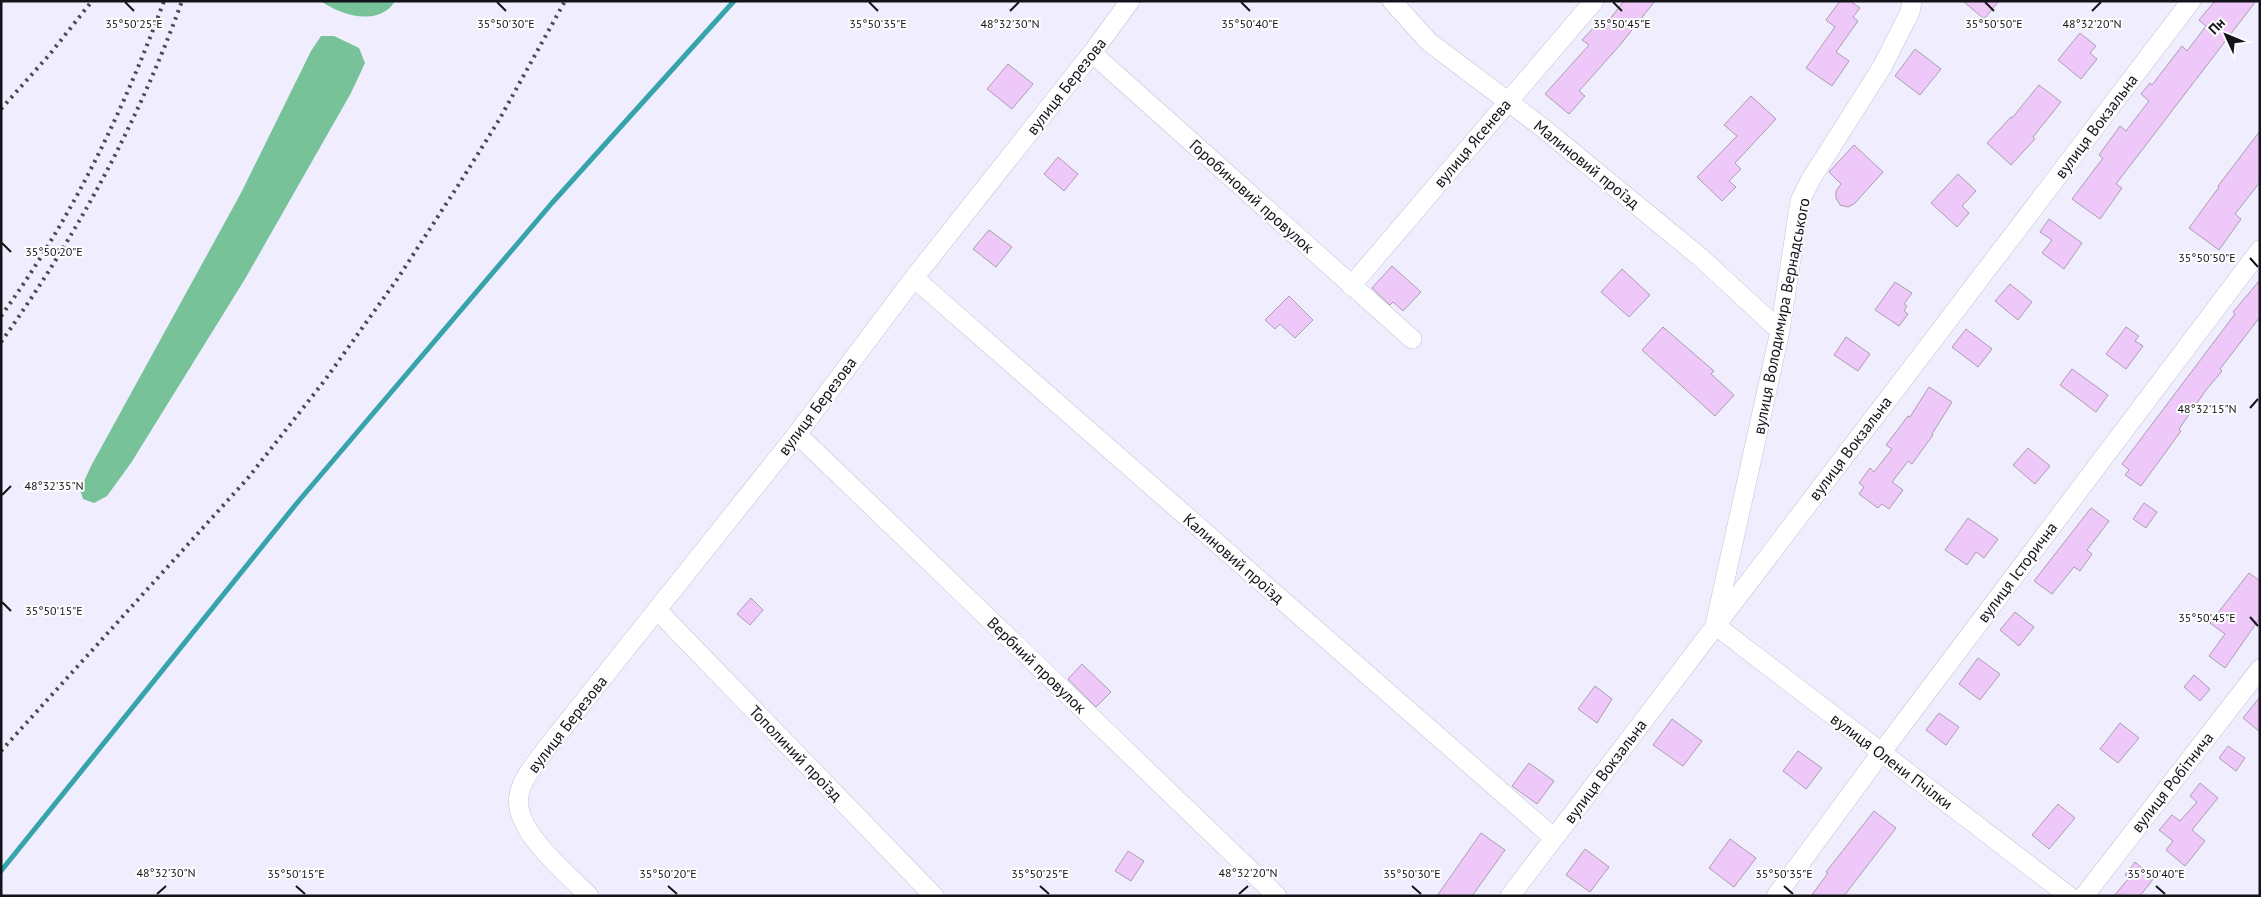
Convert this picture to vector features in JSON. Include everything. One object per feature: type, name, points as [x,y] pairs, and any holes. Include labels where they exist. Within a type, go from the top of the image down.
[{"type":"street","name":"вулиця Березова","points":[[589,896],[528,831],[520,815],[518,796],[526,776],[797,434],[914,278],[1092,53],[1130,1]]},
{"type":"street","name":"Малиновий проїзд","points":[[1392,1],[1429,42],[1508,101],[1700,257],[1780,331]]},
{"type":"street","name":"вулиця Ясенева","points":[[1351,286],[1594,1]]},
{"type":"street","name":"вулиця Володимира Вернадського","points":[[1715,625],[1780,331],[1800,201],[1811,179],[1882,67],[1910,12],[1912,1]]},
{"type":"street","name":"вулиця Вокзальна","points":[[1510,896],[2191,1]]},
{"type":"street","name":"Горобиновий провулок","points":[[1092,53],[1412,339]]},
{"type":"street","name":"вулиця Історична","points":[[1776,896],[1881,753],[2260,250]]},
{"type":"street","name":"Калиновий проїзд","points":[[914,278],[1554,838]]},
{"type":"street","name":"Вербний провулок","points":[[797,434],[1277,896]]},
{"type":"street","name":"Тополиний проїзд","points":[[657,610],[934,896]]},
{"type":"street","name":"вулиця Олени Пчілки","points":[[1715,625],[2069,896]]},
{"type":"street","name":"вулиця Робітнича","points":[[2084,896],[2260,669]]},
{"type":"green space","points":[[321,1],[395,1],[388,9],[379,14],[362,16],[344,13]]},
{"type":"green space","points":[[321,36],[334,36],[359,48],[365,63],[351,93],[245,279],[131,463],[107,496],[94,503],[83,499],[80,490],[91,466],[241,193],[311,51]]},
{"type":"building","points":[[1624,1],[1655,1],[1620,45],[1579,91],[1585,96],[1569,114],[1545,94],[1589,45],[1582,40],[1597,24],[1602,29]]},
{"type":"building","points":[[1840,1],[1850,1],[1860,8],[1853,17],[1858,21],[1836,52],[1849,61],[1832,86],[1806,68],[1835,27],[1826,20]]},
{"type":"building","points":[[1963,1],[1999,1],[1984,19]]},
{"type":"building","points":[[2215,1],[2256,1],[2116,184],[2122,188],[2100,219],[2072,199],[2103,158],[2099,155],[2120,126],[2126,131],[2149,101],[2141,94],[2150,83],[2152,85],[2182,46],[2187,51],[2206,26],[2199,20]]},
{"type":"building","points":[[2080,33],[2096,46],[2090,53],[2097,59],[2081,79],[2058,60]]},
{"type":"building","points":[[1915,49],[1941,69],[1920,95],[1895,76]]},
{"type":"building","points":[[1008,64],[1033,84],[1012,109],[987,89]]},
{"type":"building","points":[[2039,85],[2061,102],[2033,137],[2035,139],[2011,165],[1987,143],[2012,118]]},
{"type":"building","points":[[1751,96],[1776,119],[1735,163],[1741,169],[1729,181],[1736,187],[1722,201],[1697,177],[1737,136],[1724,125]]},
{"type":"building","points":[[2260,131],[2260,182],[2235,214],[2241,219],[2219,250],[2189,228]]},
{"type":"building","points":[[1854,145],[1883,172],[1854,204],[1848,207],[1840,205],[1836,198],[1836,191],[1841,184],[1829,172]]},
{"type":"building","points":[[1058,157],[1078,174],[1064,191],[1044,174]]},
{"type":"building","points":[[1958,174],[1976,191],[1962,206],[1969,213],[1957,227],[1931,203]]},
{"type":"building","points":[[2049,219],[2082,243],[2064,269],[2042,253],[2052,240],[2040,232]]},
{"type":"building","points":[[989,230],[1012,247],[996,267],[973,249]]},
{"type":"building","points":[[1392,266],[1421,292],[1403,311],[1393,302],[1390,305],[1372,288]]},
{"type":"building","points":[[1622,269],[1650,295],[1629,317],[1601,292]]},
{"type":"building","points":[[2260,280],[2260,317],[2220,369],[2222,371],[2206,390],[2179,429],[2181,431],[2141,486],[2125,475],[2129,470],[2122,464],[2235,314],[2233,312]]},
{"type":"building","points":[[1895,282],[1912,293],[1904,304],[1907,306],[1904,311],[1908,314],[1899,326],[1875,310]]},
{"type":"building","points":[[2010,284],[2032,302],[2018,320],[1995,301]]},
{"type":"building","points":[[1289,296],[1313,320],[1295,338],[1280,324],[1275,329],[1265,320]]},
{"type":"building","points":[[1663,327],[1714,371],[1711,374],[1734,395],[1715,416],[1642,350]]},
{"type":"building","points":[[2126,327],[2139,336],[2135,341],[2143,346],[2126,369],[2106,354]]},
{"type":"building","points":[[1966,329],[1992,349],[1978,367],[1952,347]]},
{"type":"building","points":[[1846,337],[1870,354],[1858,371],[1834,355]]},
{"type":"building","points":[[2072,369],[2108,395],[2096,412],[2060,385]]},
{"type":"building","points":[[1929,387],[1952,402],[1933,435],[1912,464],[1908,461],[1892,482],[1903,490],[1889,509],[1882,504],[1878,508],[1859,494],[1864,487],[1859,483],[1870,468],[1874,472],[1892,449],[1886,445],[1908,416],[1910,417]]},
{"type":"building","points":[[2028,448],[2050,466],[2035,484],[2013,465]]},
{"type":"building","points":[[2144,503],[2157,512],[2146,528],[2133,519]]},
{"type":"building","points":[[2091,508],[2109,521],[2087,550],[2092,554],[2080,571],[2074,567],[2052,594],[2034,581]]},
{"type":"building","points":[[1968,518],[1998,539],[1984,558],[1976,552],[1967,565],[1945,550]]},
{"type":"building","points":[[2249,573],[2260,581],[2260,618],[2225,668],[2209,656],[2225,634],[2210,623]]},
{"type":"building","points":[[751,598],[763,610],[750,625],[737,614]]},
{"type":"building","points":[[2015,612],[2034,627],[2019,646],[2000,630]]},
{"type":"building","points":[[1978,658],[2000,674],[1980,700],[1959,684]]},
{"type":"building","points":[[1082,664],[1111,692],[1096,707],[1068,679]]},
{"type":"building","points":[[2194,675],[2210,689],[2200,701],[2184,687]]},
{"type":"building","points":[[1595,686],[1612,699],[1597,723],[1578,709]]},
{"type":"building","points":[[2260,697],[2260,732],[2243,718]]},
{"type":"building","points":[[1939,713],[1959,727],[1946,745],[1926,730]]},
{"type":"building","points":[[1672,719],[1702,741],[1683,766],[1653,745]]},
{"type":"building","points":[[2120,723],[2139,738],[2118,763],[2100,749]]},
{"type":"building","points":[[2228,746],[2245,758],[2236,771],[2219,758]]},
{"type":"building","points":[[1798,751],[1822,768],[1806,789],[1783,771]]},
{"type":"building","points":[[1529,763],[1554,781],[1537,804],[1512,786]]},
{"type":"building","points":[[2200,783],[2218,798],[2192,830],[2205,841],[2185,866],[2166,850],[2173,841],[2159,830],[2172,815],[2180,821],[2197,802],[2190,796]]},
{"type":"building","points":[[2058,804],[2075,818],[2049,849],[2032,835]]},
{"type":"building","points":[[1874,811],[1896,828],[1844,896],[1811,896],[1828,873],[1826,872]]},
{"type":"building","points":[[1481,833],[1505,850],[1472,896],[1437,896]]},
{"type":"building","points":[[1730,839],[1756,858],[1734,887],[1709,868]]},
{"type":"building","points":[[1585,849],[1609,867],[1590,892],[1566,875]]},
{"type":"building","points":[[1128,851],[1144,861],[1131,881],[1115,871]]},
{"type":"building","points":[[2135,862],[2154,878],[2140,896],[2114,896],[2129,878],[2125,875]]},
{"type":"waterway","points":[[1,871],[297,503],[552,203],[734,1]]},
{"type":"railway","points":[[1,109],[50,54],[92,1]]},
{"type":"railway","points":[[1,316],[50,242],[73,203],[113,124],[164,1]]},
{"type":"railway","points":[[1,342],[55,262],[103,178],[146,91],[182,1]]},
{"type":"railway","points":[[1,751],[248,478],[325,380],[398,278],[461,181],[499,120],[565,1]]}]
